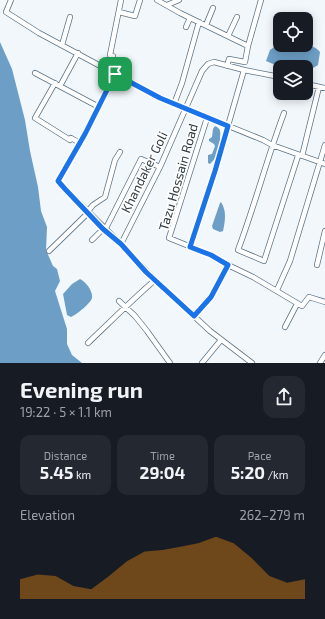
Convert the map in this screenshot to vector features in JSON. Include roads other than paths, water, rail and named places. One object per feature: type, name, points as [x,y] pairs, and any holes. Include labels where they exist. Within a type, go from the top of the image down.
[{"type":"street","points":[[11,0],[6,12],[144,90],[272,145],[322,163]]},
{"type":"street","points":[[110,72],[113,56],[110,55],[121,0]]},
{"type":"street","points":[[119,12],[135,16],[140,0]]},
{"type":"street","points":[[157,0],[248,46]]},
{"type":"street","points":[[167,6],[180,0]]},
{"type":"street","points":[[261,0],[245,62],[229,59],[227,66],[273,76]]},
{"type":"street","points":[[206,25],[213,8]]},
{"type":"street","points":[[62,45],[70,17]]},
{"type":"street","points":[[228,36],[237,17]]},
{"type":"street","points":[[186,27],[190,18]]},
{"type":"street","points":[[174,104],[184,77],[199,22]]},
{"type":"street","points":[[60,86],[78,53]]},
{"type":"street","name":"Khandaker Goli","points":[[121,244],[160,167],[202,71],[212,62],[227,66]]},
{"type":"street","points":[[190,247],[215,171],[244,70]]},
{"type":"street","points":[[35,73],[99,107]]},
{"type":"street","points":[[115,74],[80,143],[58,181],[88,214],[121,244],[155,280],[221,340],[252,363]]},
{"type":"street","points":[[55,83],[35,118],[70,140],[71,138],[80,143]]},
{"type":"street","points":[[313,86],[325,88]]},
{"type":"street","points":[[284,113],[238,250],[264,261],[300,156],[318,87]]},
{"type":"street","name":"Tazu Hossain Road","points":[[207,118],[169,238],[211,255],[277,290],[297,304]]},
{"type":"street","points":[[277,290],[290,262],[322,163],[325,145]]},
{"type":"street","points":[[49,250],[88,214],[88,211],[93,205],[104,197],[115,160],[120,152]]},
{"type":"street","points":[[92,240],[104,230],[141,159],[160,167]]},
{"type":"street","points":[[317,265],[325,231]]},
{"type":"street","points":[[194,316],[211,297],[228,265]]},
{"type":"street","points":[[88,343],[155,280]]},
{"type":"street","points":[[285,327],[297,304],[302,306],[309,297],[325,302]]},
{"type":"street","points":[[119,301],[147,331],[170,363]]},
{"type":"street","points":[[203,362],[221,340]]},
{"type":"street","points":[[320,363],[325,355]]},
{"type":"water","points":[[0,42],[12,69],[25,120],[38,187],[41,211],[47,227],[46,250],[53,266],[57,269],[60,281],[55,291],[67,329],[67,344],[72,355],[82,363],[0,363]]},
{"type":"water","points":[[313,47],[320,52],[318,65],[313,68],[313,60],[273,60],[273,64],[266,61],[270,50],[273,48],[273,52],[313,52]]},
{"type":"water","points":[[215,126],[220,130],[221,145],[220,150],[210,164],[208,163],[208,155],[212,154],[215,146],[209,141],[209,139],[212,137]]},
{"type":"water","points":[[221,202],[225,216],[223,231],[220,232],[213,229],[212,226]]},
{"type":"water","points":[[80,279],[89,287],[92,298],[83,309],[71,317],[67,315],[63,294],[72,284]]}]
